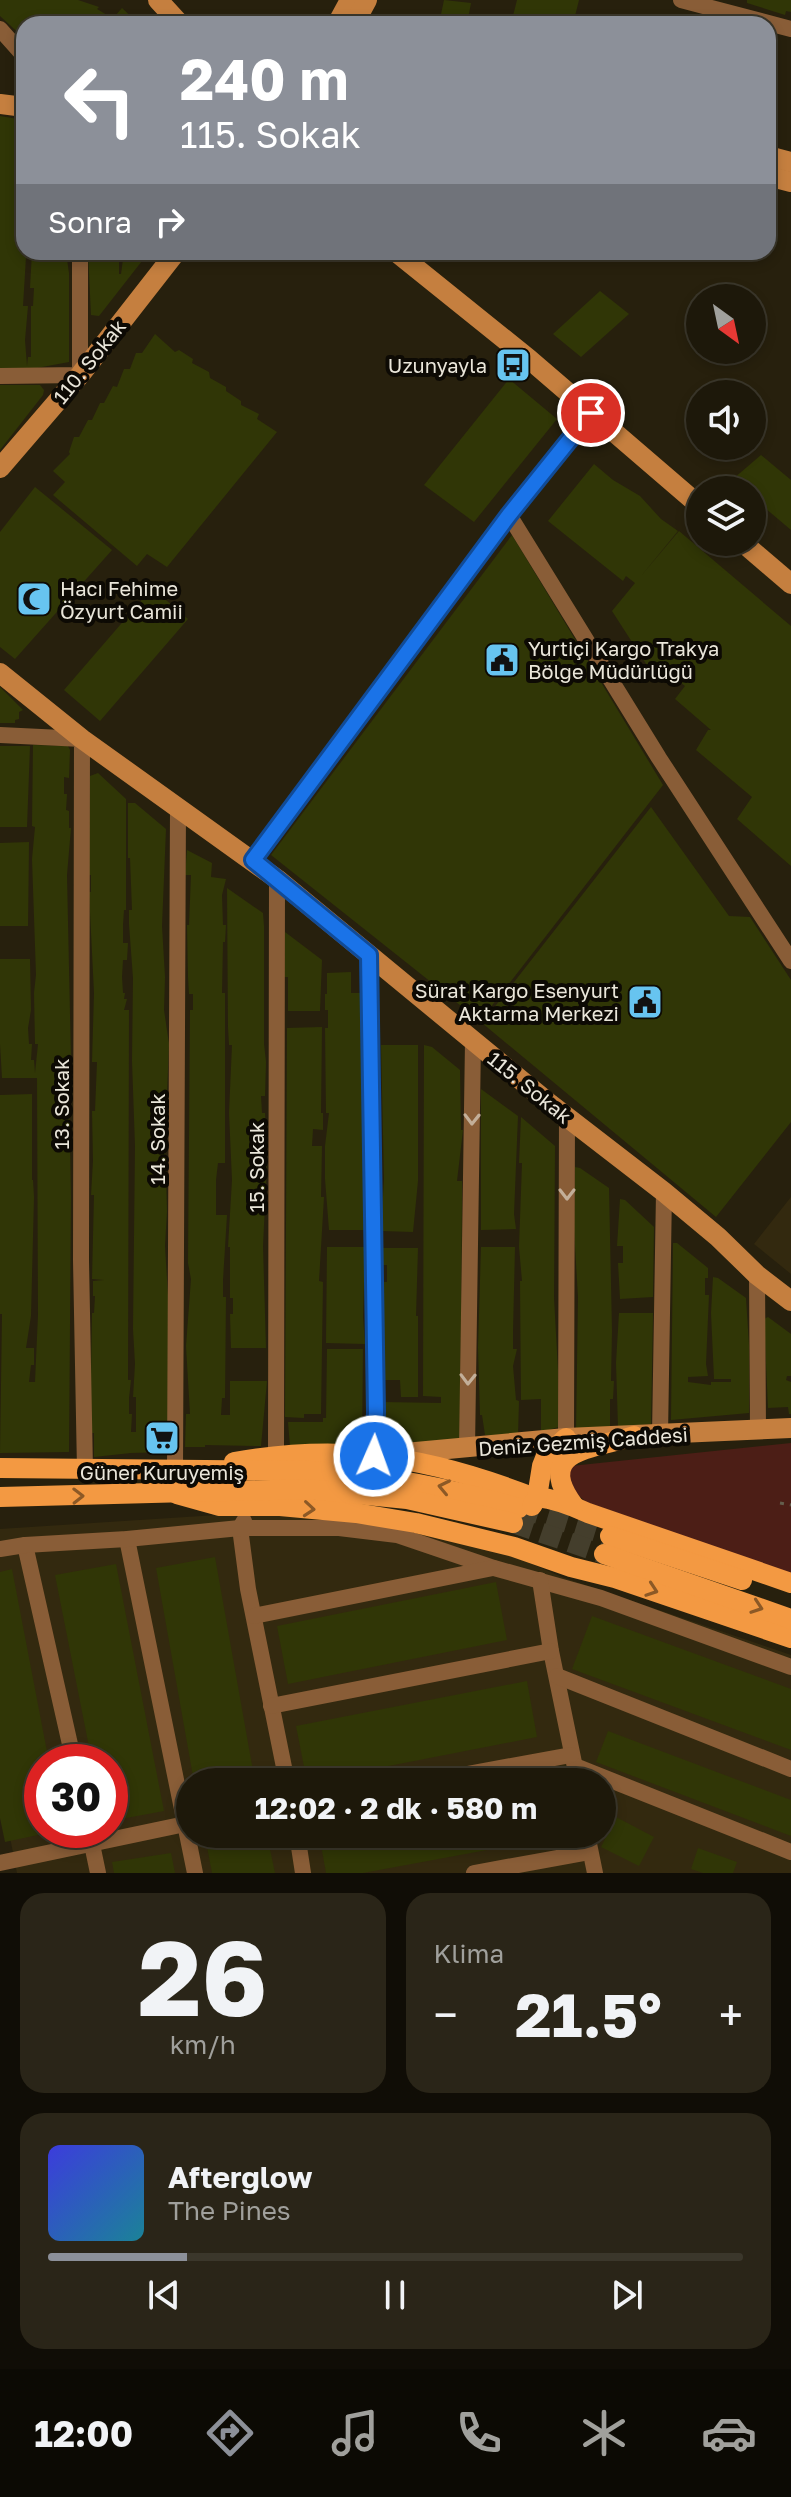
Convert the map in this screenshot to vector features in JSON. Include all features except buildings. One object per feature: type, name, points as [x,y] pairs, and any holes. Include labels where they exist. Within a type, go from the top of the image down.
[{"type":"main road","points":[[574,1506],[559,1480],[566,1459],[575,1451],[634,1436]]},
{"type":"main road","points":[[527,1552],[522,1533],[526,1506],[546,1456],[566,1438]]},
{"type":"main road","points":[[175,1471],[276,1455],[374,1456],[475,1478],[526,1506]]},
{"type":"main road","points":[[0,1468],[361,1474],[449,1488],[526,1506]]},
{"type":"main road","points":[[0,1497],[307,1489],[526,1506],[553,1499],[791,1583]]},
{"type":"main road","points":[[177,1494],[220,1506],[252,1505],[356,1513],[416,1523],[615,1578],[791,1638]]},
{"type":"main road","points":[[577,1569],[593,1562],[601,1549],[603,1528],[594,1515]]},
{"type":"main road","points":[[791,1596],[607,1545],[791,1619]]},
{"type":"street","points":[[158,0],[173,16]]},
{"type":"street","points":[[681,0],[742,16]]},
{"type":"street","points":[[0,29],[16,47]]},
{"type":"street","points":[[0,376],[80,375],[80,260]]},
{"type":"street","name":"110. Sokak","points":[[0,468],[80,375],[170,260]]},
{"type":"street","points":[[406,260],[529,359],[686,494]]},
{"type":"street","points":[[253,860],[509,515],[591,413]]},
{"type":"street","points":[[509,515],[659,758],[791,961]]},
{"type":"street","points":[[758,556],[791,584]]},
{"type":"street","name":"115. Sokak","points":[[0,673],[82,739],[277,879],[473,1041],[664,1192],[757,1275],[791,1301]]},
{"type":"street","points":[[0,735],[82,739]]},
{"type":"street","name":"13. Sokak","points":[[82,739],[81,1260],[85,1470]]},
{"type":"street","name":"14. Sokak","points":[[175,1471],[178,808]]},
{"type":"street","name":"15. Sokak","points":[[276,1455],[277,879]]},
{"type":"street","points":[[369,955],[376,1412],[374,1456]]},
{"type":"street","points":[[467,1449],[473,1041]]},
{"type":"street","points":[[566,1438],[567,1116]]},
{"type":"street","points":[[660,1435],[664,1192]]},
{"type":"street","points":[[757,1275],[758,1430]]},
{"type":"street","name":"Deniz Gezmiş Caddesi","points":[[374,1456],[566,1438],[791,1428]]},
{"type":"street","points":[[240,1528],[252,1505]]},
{"type":"street","points":[[220,1506],[240,1528],[248,1589],[284,1768]]},
{"type":"street","points":[[0,1549],[240,1528],[339,1528],[397,1535],[494,1568],[601,1598],[791,1667]]},
{"type":"street","points":[[127,1539],[176,1771]]},
{"type":"street","points":[[25,1545],[70,1744]]},
{"type":"street","points":[[254,1616],[494,1568]]},
{"type":"street","points":[[540,1580],[575,1768]]},
{"type":"street","points":[[271,1706],[551,1651]]},
{"type":"street","points":[[557,1676],[791,1769]]},
{"type":"street","points":[[616,1784],[791,1852]]},
{"type":"street","points":[[128,1832],[176,1825]]},
{"type":"street","points":[[0,1863],[52,1848]]},
{"type":"street","points":[[93,1848],[98,1873]]},
{"type":"street","points":[[191,1848],[195,1873]]},
{"type":"street","points":[[299,1848],[303,1873]]},
{"type":"street","points":[[589,1848],[595,1873]]},
{"type":"street","points":[[474,1873],[590,1852]]},
{"type":"path","points":[[780,1503],[791,1505]]},
{"type":"shaded area","points":[[791,1197],[791,1274],[754,1244]]},
{"type":"shaded area","points":[[791,1443],[791,1574],[586,1502],[567,1485],[571,1466]]},
{"type":"shaded area","points":[[262,1512],[353,1517],[507,1553],[562,1577],[791,1655],[791,1873],[17,1873],[0,1786],[0,1529]]},
{"type":"tunnel","points":[[519,1508],[610,1536]]},
{"type":"tunnel","points":[[513,1523],[604,1554]]},
{"type":"place","name":"Uzunyayla","points":[[513,365]]},
{"type":"place","name":"Hacı Fehime Özyurt Camii","points":[[34,599]]},
{"type":"place","name":"Yurtiçi Kargo Trakya Bölge Müdürlüğü","points":[[502,660]]},
{"type":"place","name":"Sürat Kargo Esenyurt Aktarma Merkezi","points":[[645,1002]]},
{"type":"place","name":"Güner Kuruyemiş","points":[[162,1438]]},
{"type":"route","points":[[374,1456],[376,1412],[369,955],[253,860],[509,515],[591,413]]}]
